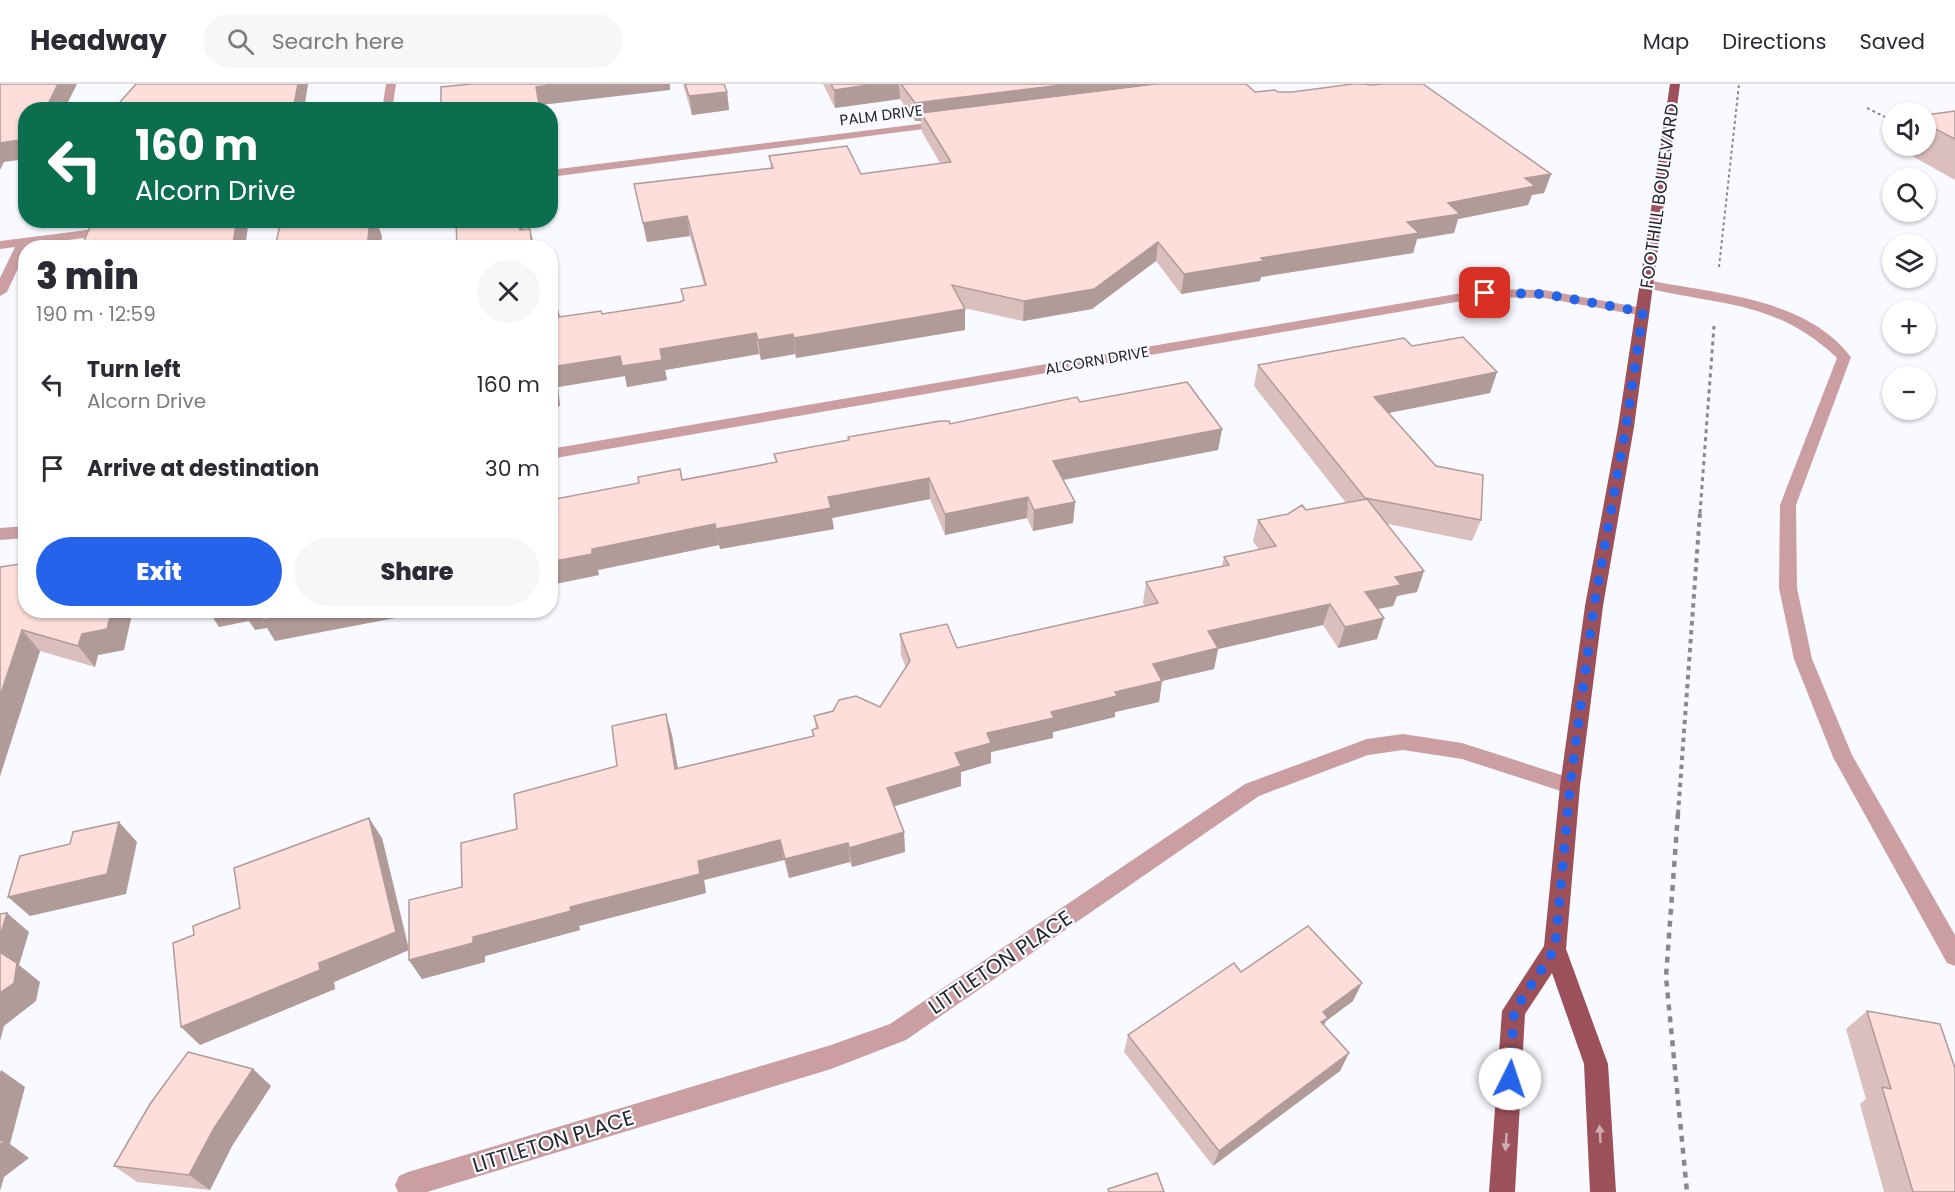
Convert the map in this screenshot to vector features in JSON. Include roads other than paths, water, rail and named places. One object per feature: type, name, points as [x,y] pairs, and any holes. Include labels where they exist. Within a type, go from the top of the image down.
[{"type":"main road","name":"FOOTHILL BOULEVARD","points":[[1603,1192],[1596,1064],[1555,949],[1570,786],[1594,606],[1626,427],[1676,84]]},
{"type":"main road","name":"FOOTHILL BOULEVARD","points":[[1502,1192],[1514,1011],[1555,949]]},
{"type":"street","points":[[389,102],[392,84]]},
{"type":"street","name":"PALM DRIVE","points":[[558,173],[955,122]]},
{"type":"street","points":[[40,240],[119,230]]},
{"type":"street","points":[[0,245],[18,243]]},
{"type":"street","points":[[0,292],[18,254]]},
{"type":"street","points":[[1647,284],[1767,309],[1800,322],[1819,334],[1844,357],[1788,505],[1788,588],[1803,659],[1843,757],[1955,956]]},
{"type":"street","name":"ALCORN DRIVE","points":[[558,453],[1485,293],[1544,294],[1643,312]]},
{"type":"street","points":[[0,534],[18,533]]},
{"type":"street","name":"LITTLETON PLACE","points":[[408,1185],[831,1058],[898,1032],[1252,790],[1367,747],[1402,742],[1462,751],[1570,786]]}]
